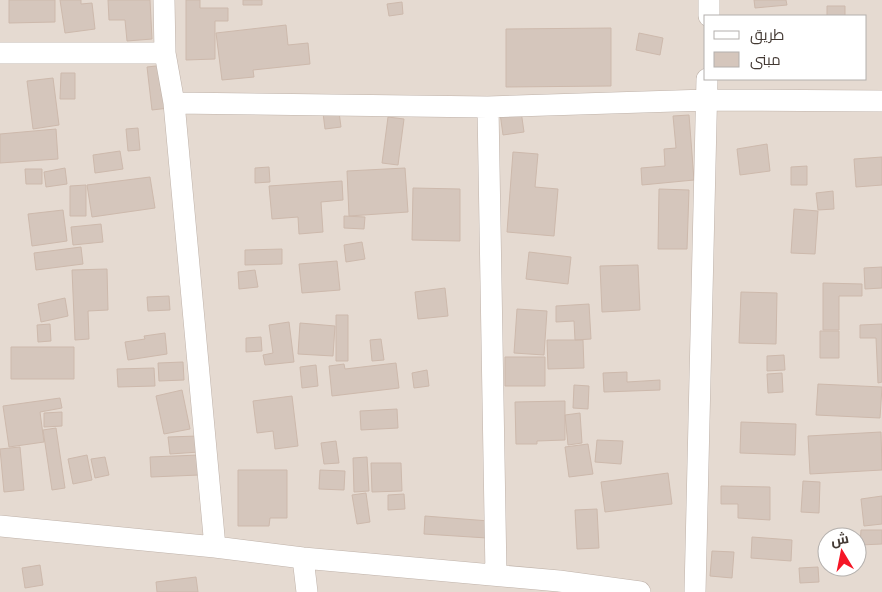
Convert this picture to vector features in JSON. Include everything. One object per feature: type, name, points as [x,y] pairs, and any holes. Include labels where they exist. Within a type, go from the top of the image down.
[{"type":"street","points":[[164,0],[165,53],[174,103],[215,547]]},
{"type":"street","points":[[709,0],[709,15]]},
{"type":"street","points":[[0,53],[165,53]]},
{"type":"street","points":[[695,592],[707,80]]},
{"type":"street","points":[[174,103],[488,107],[707,100],[882,101]]},
{"type":"street","points":[[488,107],[496,575]]},
{"type":"street","points":[[0,526],[215,547],[304,558],[496,575],[559,587],[640,592]]},
{"type":"street","points":[[304,558],[307,592]]},
{"type":"shaded area","points":[[0,0],[882,0],[882,592],[0,592]]},
{"type":"building","points":[[9,0],[55,0],[55,22],[9,23]]},
{"type":"building","points":[[60,0],[81,0],[81,4],[92,3],[95,29],[65,33]]},
{"type":"building","points":[[108,0],[150,0],[152,39],[127,41],[125,20],[109,20]]},
{"type":"building","points":[[186,0],[200,0],[200,8],[228,8],[228,21],[215,21],[215,59],[186,60]]},
{"type":"building","points":[[243,0],[262,0],[262,5],[243,5]]},
{"type":"building","points":[[754,0],[786,0],[787,5],[755,8]]},
{"type":"building","points":[[402,2],[403,14],[389,16],[387,4]]},
{"type":"building","points":[[827,6],[845,6],[845,15],[827,15]]},
{"type":"building","points":[[286,25],[288,45],[308,43],[310,64],[253,70],[254,77],[222,80],[216,33]]},
{"type":"building","points":[[611,28],[611,86],[506,87],[506,29]]},
{"type":"building","points":[[639,33],[663,38],[660,55],[636,50]]},
{"type":"building","points":[[165,65],[169,108],[152,110],[147,67]]},
{"type":"building","points":[[61,73],[75,73],[75,99],[60,99]]},
{"type":"building","points":[[53,78],[59,125],[33,129],[27,81]]},
{"type":"building","points":[[521,111],[524,132],[503,135],[500,113]]},
{"type":"building","points":[[339,112],[341,127],[325,129],[323,113]]},
{"type":"building","points":[[689,115],[694,180],[642,185],[641,168],[665,166],[664,149],[676,148],[673,116]]},
{"type":"building","points":[[388,117],[404,119],[398,165],[382,163]]},
{"type":"building","points":[[138,128],[140,150],[128,151],[126,129]]},
{"type":"building","points":[[56,129],[58,159],[0,163],[0,134]]},
{"type":"building","points":[[767,144],[770,171],[740,175],[737,149]]},
{"type":"building","points":[[120,151],[123,169],[95,173],[93,155]]},
{"type":"building","points":[[513,152],[538,154],[535,187],[558,189],[554,236],[507,232]]},
{"type":"building","points":[[882,157],[882,185],[856,187],[854,159]]},
{"type":"building","points":[[807,166],[807,185],[791,185],[791,167]]},
{"type":"building","points":[[269,167],[270,182],[255,183],[255,168]]},
{"type":"building","points":[[65,168],[67,184],[46,187],[44,172]]},
{"type":"building","points":[[405,168],[408,212],[349,216],[347,171]]},
{"type":"building","points":[[25,169],[42,169],[42,184],[26,184]]},
{"type":"building","points":[[150,177],[155,208],[92,217],[87,185]]},
{"type":"building","points":[[342,181],[343,200],[321,202],[323,232],[299,234],[298,217],[272,219],[269,186]]},
{"type":"building","points":[[86,185],[86,216],[70,216],[70,186]]},
{"type":"building","points":[[413,188],[460,189],[460,241],[412,240]]},
{"type":"building","points":[[659,189],[689,190],[687,249],[658,249]]},
{"type":"building","points":[[833,191],[834,209],[818,210],[816,193]]},
{"type":"building","points":[[794,209],[818,211],[815,254],[791,253]]},
{"type":"building","points":[[63,210],[67,241],[32,246],[28,214]]},
{"type":"building","points":[[344,216],[365,217],[364,229],[344,228]]},
{"type":"building","points":[[101,224],[103,242],[73,245],[71,227]]},
{"type":"building","points":[[362,242],[365,259],[346,262],[344,245]]},
{"type":"building","points":[[81,247],[83,264],[36,270],[34,253]]},
{"type":"building","points":[[282,249],[282,264],[245,265],[245,250]]},
{"type":"building","points":[[529,252],[571,257],[568,284],[526,279]]},
{"type":"building","points":[[337,261],[340,290],[302,293],[299,264]]},
{"type":"building","points":[[638,265],[640,310],[602,312],[600,266]]},
{"type":"building","points":[[882,267],[882,288],[865,289],[864,268]]},
{"type":"building","points":[[107,269],[108,310],[88,311],[89,339],[75,340],[72,270]]},
{"type":"building","points":[[255,270],[258,287],[239,289],[238,272]]},
{"type":"building","points":[[823,283],[862,284],[862,296],[839,296],[839,330],[823,330]]},
{"type":"building","points":[[445,288],[448,316],[418,319],[415,292]]},
{"type":"building","points":[[741,292],[777,293],[776,344],[739,343]]},
{"type":"building","points":[[169,296],[170,310],[148,311],[147,297]]},
{"type":"building","points":[[65,298],[68,316],[41,322],[38,304]]},
{"type":"building","points":[[589,304],[591,339],[575,340],[574,321],[556,322],[556,306]]},
{"type":"building","points":[[517,309],[547,311],[544,355],[514,353]]},
{"type":"building","points":[[336,315],[348,315],[348,361],[336,361]]},
{"type":"building","points":[[289,322],[294,362],[265,365],[263,355],[273,353],[269,325]]},
{"type":"building","points":[[300,323],[335,326],[333,356],[298,354]]},
{"type":"building","points":[[50,324],[51,341],[38,342],[37,325]]},
{"type":"building","points":[[882,324],[882,382],[878,383],[876,338],[860,338],[860,325]]},
{"type":"building","points":[[820,331],[839,331],[839,358],[820,358]]},
{"type":"building","points":[[165,333],[167,354],[128,360],[125,342],[145,339],[144,336]]},
{"type":"building","points":[[261,337],[262,351],[246,352],[246,338]]},
{"type":"building","points":[[381,339],[384,360],[372,361],[370,340]]},
{"type":"building","points":[[547,340],[583,340],[584,368],[548,369]]},
{"type":"building","points":[[11,347],[74,347],[74,379],[11,379]]},
{"type":"building","points":[[784,355],[785,370],[767,371],[767,356]]},
{"type":"building","points":[[505,357],[545,357],[545,386],[505,386]]},
{"type":"building","points":[[183,362],[184,380],[159,381],[158,363]]},
{"type":"building","points":[[396,363],[399,388],[332,396],[329,366],[344,364],[345,369]]},
{"type":"building","points":[[316,365],[318,386],[302,388],[300,367]]},
{"type":"building","points":[[154,368],[155,386],[118,387],[117,369]]},
{"type":"building","points":[[427,370],[429,386],[414,388],[412,373]]},
{"type":"building","points":[[627,372],[627,382],[660,380],[660,390],[604,392],[603,373]]},
{"type":"building","points":[[782,373],[783,392],[768,393],[767,374]]},
{"type":"building","points":[[818,384],[882,387],[880,418],[816,415]]},
{"type":"building","points":[[574,385],[589,386],[588,409],[573,408]]},
{"type":"building","points":[[182,390],[190,429],[164,434],[156,396]]},
{"type":"building","points":[[292,396],[298,446],[275,449],[273,431],[257,433],[253,401]]},
{"type":"building","points":[[60,398],[62,408],[40,412],[44,442],[9,447],[3,406]]},
{"type":"building","points":[[565,401],[565,440],[537,441],[537,444],[516,444],[515,402]]},
{"type":"building","points":[[397,409],[398,428],[361,430],[360,411]]},
{"type":"building","points":[[62,412],[62,426],[44,427],[44,413]]},
{"type":"building","points":[[580,413],[582,443],[568,445],[565,415]]},
{"type":"building","points":[[741,422],[796,424],[795,455],[740,453]]},
{"type":"building","points":[[56,428],[65,488],[52,490],[43,430]]},
{"type":"building","points":[[881,432],[882,470],[810,474],[808,436]]},
{"type":"building","points":[[198,436],[199,452],[170,454],[168,437]]},
{"type":"building","points":[[597,440],[623,441],[621,464],[595,462]]},
{"type":"building","points":[[336,441],[339,463],[324,464],[321,443]]},
{"type":"building","points":[[588,444],[593,474],[569,477],[565,447]]},
{"type":"building","points":[[20,447],[24,490],[4,492],[0,449]]},
{"type":"building","points":[[87,455],[92,480],[73,484],[68,459]]},
{"type":"building","points":[[199,455],[199,475],[151,477],[150,457]]},
{"type":"building","points":[[105,457],[109,475],[95,478],[91,459]]},
{"type":"building","points":[[367,457],[369,491],[354,492],[353,458]]},
{"type":"building","points":[[371,463],[401,463],[402,491],[372,492]]},
{"type":"building","points":[[238,470],[287,470],[287,518],[270,518],[269,526],[238,526]]},
{"type":"building","points":[[320,470],[345,471],[344,490],[319,489]]},
{"type":"building","points":[[668,473],[672,504],[605,512],[601,482]]},
{"type":"building","points":[[803,481],[820,482],[819,513],[801,512]]},
{"type":"building","points":[[721,486],[770,487],[770,520],[738,518],[738,504],[721,504]]},
{"type":"building","points":[[366,493],[370,522],[357,524],[352,495]]},
{"type":"building","points":[[404,494],[405,509],[388,510],[388,495]]},
{"type":"building","points":[[882,496],[882,524],[864,526],[861,499]]},
{"type":"building","points":[[597,509],[599,548],[577,549],[575,510]]},
{"type":"building","points":[[425,516],[489,521],[487,538],[424,534]]},
{"type":"building","points":[[867,530],[882,530],[882,544],[867,545]]},
{"type":"building","points":[[752,537],[792,540],[791,561],[751,558]]},
{"type":"building","points":[[712,551],[734,552],[732,578],[710,576]]},
{"type":"building","points":[[40,565],[43,585],[25,588],[22,568]]},
{"type":"building","points":[[817,567],[819,582],[800,583],[799,568]]},
{"type":"building","points":[[196,577],[198,592],[157,592],[156,582]]}]
